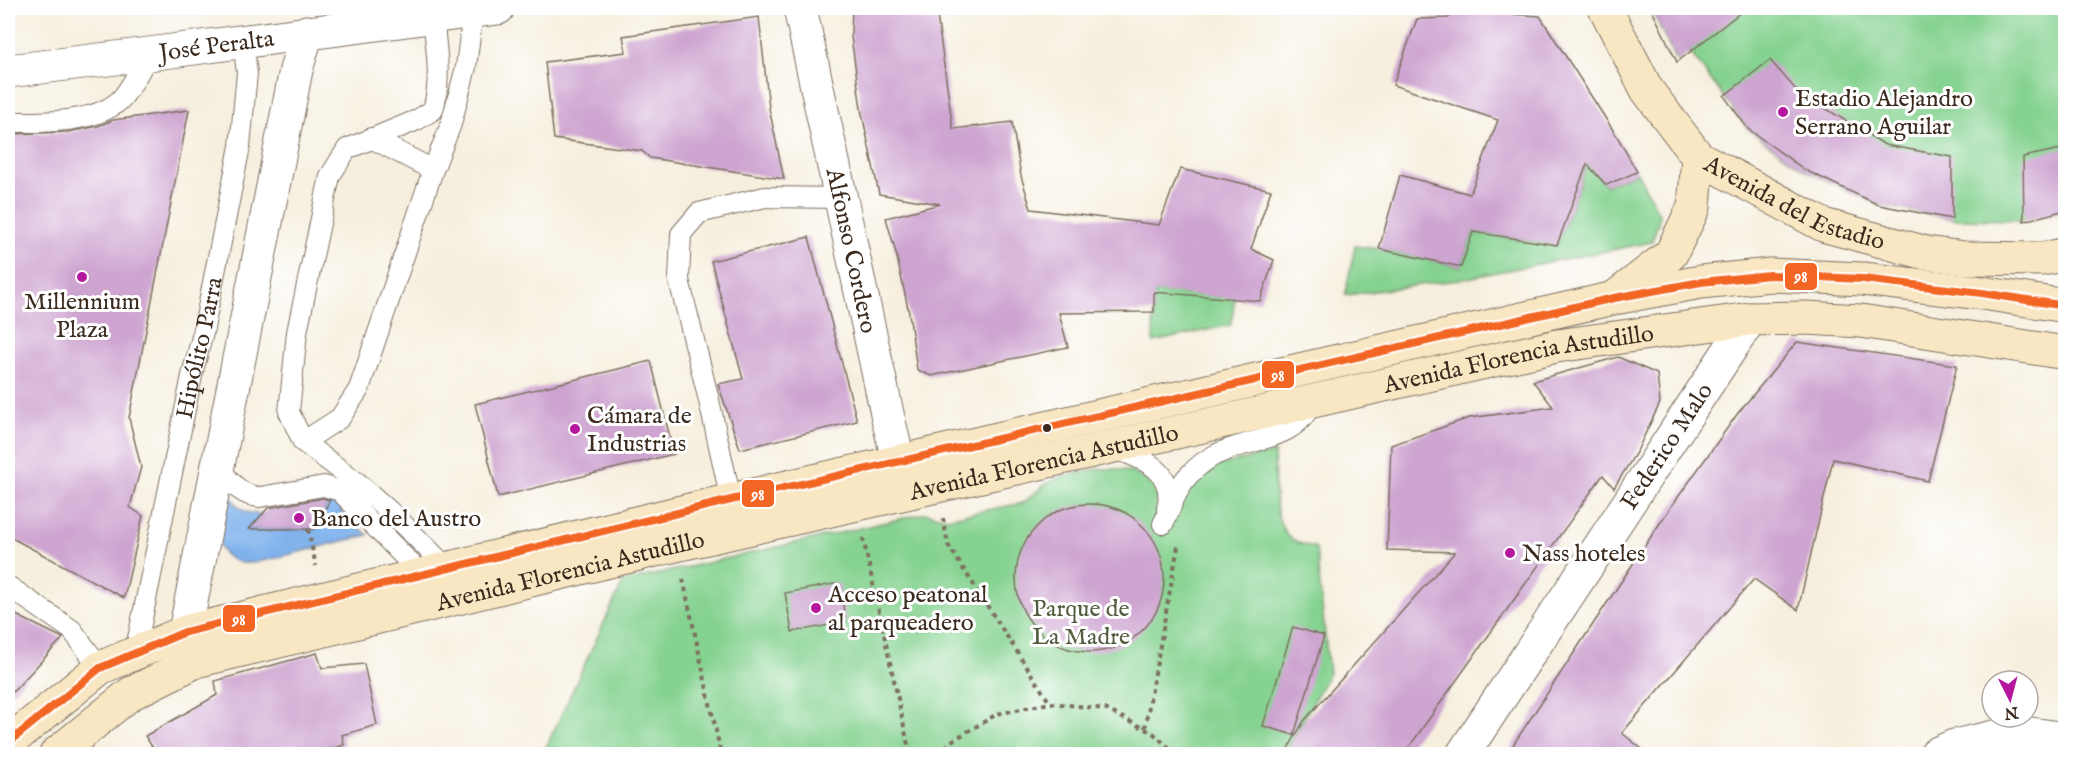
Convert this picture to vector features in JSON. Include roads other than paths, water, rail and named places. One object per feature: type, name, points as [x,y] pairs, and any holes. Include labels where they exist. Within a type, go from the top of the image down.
[{"type":"main road","name":"Avenida del Estadio","points":[[1605,8],[1647,90],[1698,157],[1823,225],[1926,254],[1965,258],[2043,259],[2066,254]]},
{"type":"main road","points":[[1614,298],[1671,254],[1694,207],[1698,157]]},
{"type":"main road","points":[[1897,327],[1965,258]]},
{"type":"main road","name":"Avenida Florencia Astudillo","points":[[56,754],[130,694],[196,661],[676,545],[902,477],[1614,298],[1701,282],[1770,274],[1863,279],[2066,306]]},
{"type":"main road","name":"Avenida Florencia Astudillo","points":[[8,743],[100,668],[185,632],[731,500],[1109,447],[1557,346],[1750,319],[1806,318],[1861,321],[2066,353]]},
{"type":"street","name":"Alfonso Cordero","points":[[800,8],[902,477]]},
{"type":"street","name":"José Peralta","points":[[8,71],[485,9]]},
{"type":"street","name":"Hipólito Parra","points":[[185,632],[294,82],[307,32]]},
{"type":"street","name":"Federico Malo","points":[[1463,754],[1750,319]]},
{"type":"street","points":[[1936,754],[1954,746],[2016,732],[2066,740]]},
{"type":"lane","points":[[303,442],[340,418],[359,389],[433,170],[451,124],[485,9]]},
{"type":"lane","points":[[433,16],[438,69],[437,96],[433,110],[417,120],[347,149],[330,176],[297,332],[289,412],[303,442],[373,496],[434,571]]},
{"type":"lane","name":"Hipólito Parra","points":[[135,653],[240,146],[247,73],[243,41]]},
{"type":"lane","points":[[8,122],[48,122],[102,113],[120,100],[149,54]]},
{"type":"lane","points":[[371,138],[433,170]]},
{"type":"lane","points":[[731,500],[679,280],[681,234],[699,213],[765,196],[842,198]]},
{"type":"lane","points":[[1109,447],[1135,455],[1160,471],[1169,495],[1163,524],[1188,476],[1215,455],[1280,434],[1300,420],[1309,410],[1312,400]]},
{"type":"lane","points":[[218,467],[237,488],[252,496],[260,497],[324,486],[340,491],[434,571]]},
{"type":"lane","points":[[8,586],[72,630],[100,668]]},
{"type":"water","points":[[230,494],[235,504],[243,510],[263,514],[250,529],[313,529],[333,496],[347,501],[341,512],[368,535],[262,561],[245,563],[236,561],[224,553],[218,541]]},
{"type":"place","name":"Estadio Alejandro Serrano Aguilar","points":[[1783,112]]},
{"type":"place","name":"Millennium Plaza","points":[[82,277]]},
{"type":"place","name":"Cámara de Industrias","points":[[575,429]]},
{"type":"place","name":"Banco del Austro","points":[[299,518]]},
{"type":"place","name":"Nass hoteles","points":[[1510,553]]},
{"type":"place","name":"Acceso peatonal al parqueadero","points":[[816,608]]},
{"type":"park label","name":"Parque de La Madre","points":[[1081,622]]}]
